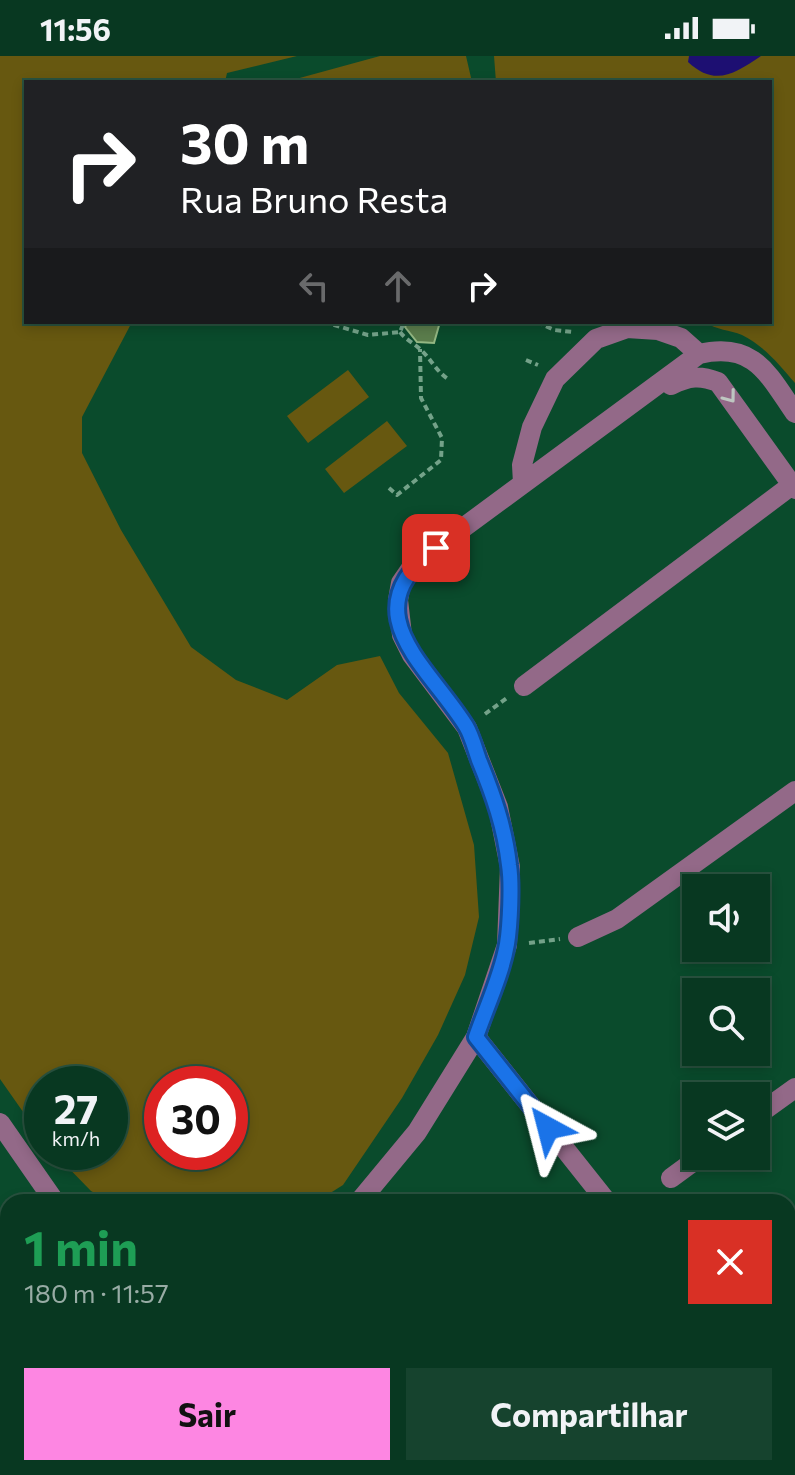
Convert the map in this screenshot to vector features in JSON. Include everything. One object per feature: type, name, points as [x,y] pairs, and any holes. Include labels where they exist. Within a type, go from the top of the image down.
[{"type":"street","points":[[523,483],[522,465],[532,427],[555,379],[596,339],[627,328],[658,330],[681,338],[699,354]]},
{"type":"street","points":[[366,1194],[417,1132],[476,1037],[507,945],[510,867],[498,807],[467,728],[412,655],[402,635],[398,600],[401,583],[414,564],[699,354],[717,350],[748,356],[763,367],[795,413]]},
{"type":"street","points":[[524,686],[793,487],[718,382],[703,376],[687,377],[638,401]]},
{"type":"street","points":[[578,937],[617,919],[795,791]]},
{"type":"street","points":[[476,1037],[601,1194]]},
{"type":"street","points":[[770,1106],[795,1088]]},
{"type":"street","points":[[0,1123],[49,1194]]},
{"type":"street","points":[[671,1178],[682,1170]]},
{"type":"path","points":[[331,324],[368,335],[400,332],[448,379]]},
{"type":"path","points":[[400,332],[403,324]]},
{"type":"path","points":[[541,324],[554,330],[575,333]]},
{"type":"path","points":[[389,488],[397,495],[441,460],[442,438],[421,398],[420,349]]},
{"type":"path","points":[[467,728],[524,686]]},
{"type":"path","points":[[507,945],[578,937]]},
{"type":"shaded area","points":[[0,56],[297,56],[227,73],[225,80],[24,80],[24,324],[131,324],[82,417],[82,453],[121,530],[191,647],[236,680],[287,700],[337,665],[380,656],[399,693],[448,753],[474,845],[479,917],[465,975],[438,1035],[402,1098],[343,1185],[329,1194],[96,1194],[71,1170],[128,1170],[128,1066],[24,1066],[24,1113],[0,1079]]},
{"type":"shaded area","points":[[380,56],[466,56],[472,80],[292,80]]},
{"type":"shaded area","points":[[494,56],[795,56],[795,383],[771,356],[750,339],[709,324],[772,324],[772,80],[496,80]]},
{"type":"shaded area","points":[[689,56],[761,56],[733,72],[716,76],[698,70],[688,62]]},
{"type":"shaded area","points":[[348,370],[369,397],[308,443],[287,416]]},
{"type":"shaded area","points":[[387,421],[407,446],[344,493],[325,469]]},
{"type":"building","points":[[407,324],[439,324],[434,343],[417,342],[405,327]]},
{"type":"route","points":[[436,548],[414,564],[401,583],[398,600],[402,635],[412,655],[467,728],[498,807],[510,867],[507,945],[476,1037],[548,1128]]}]
